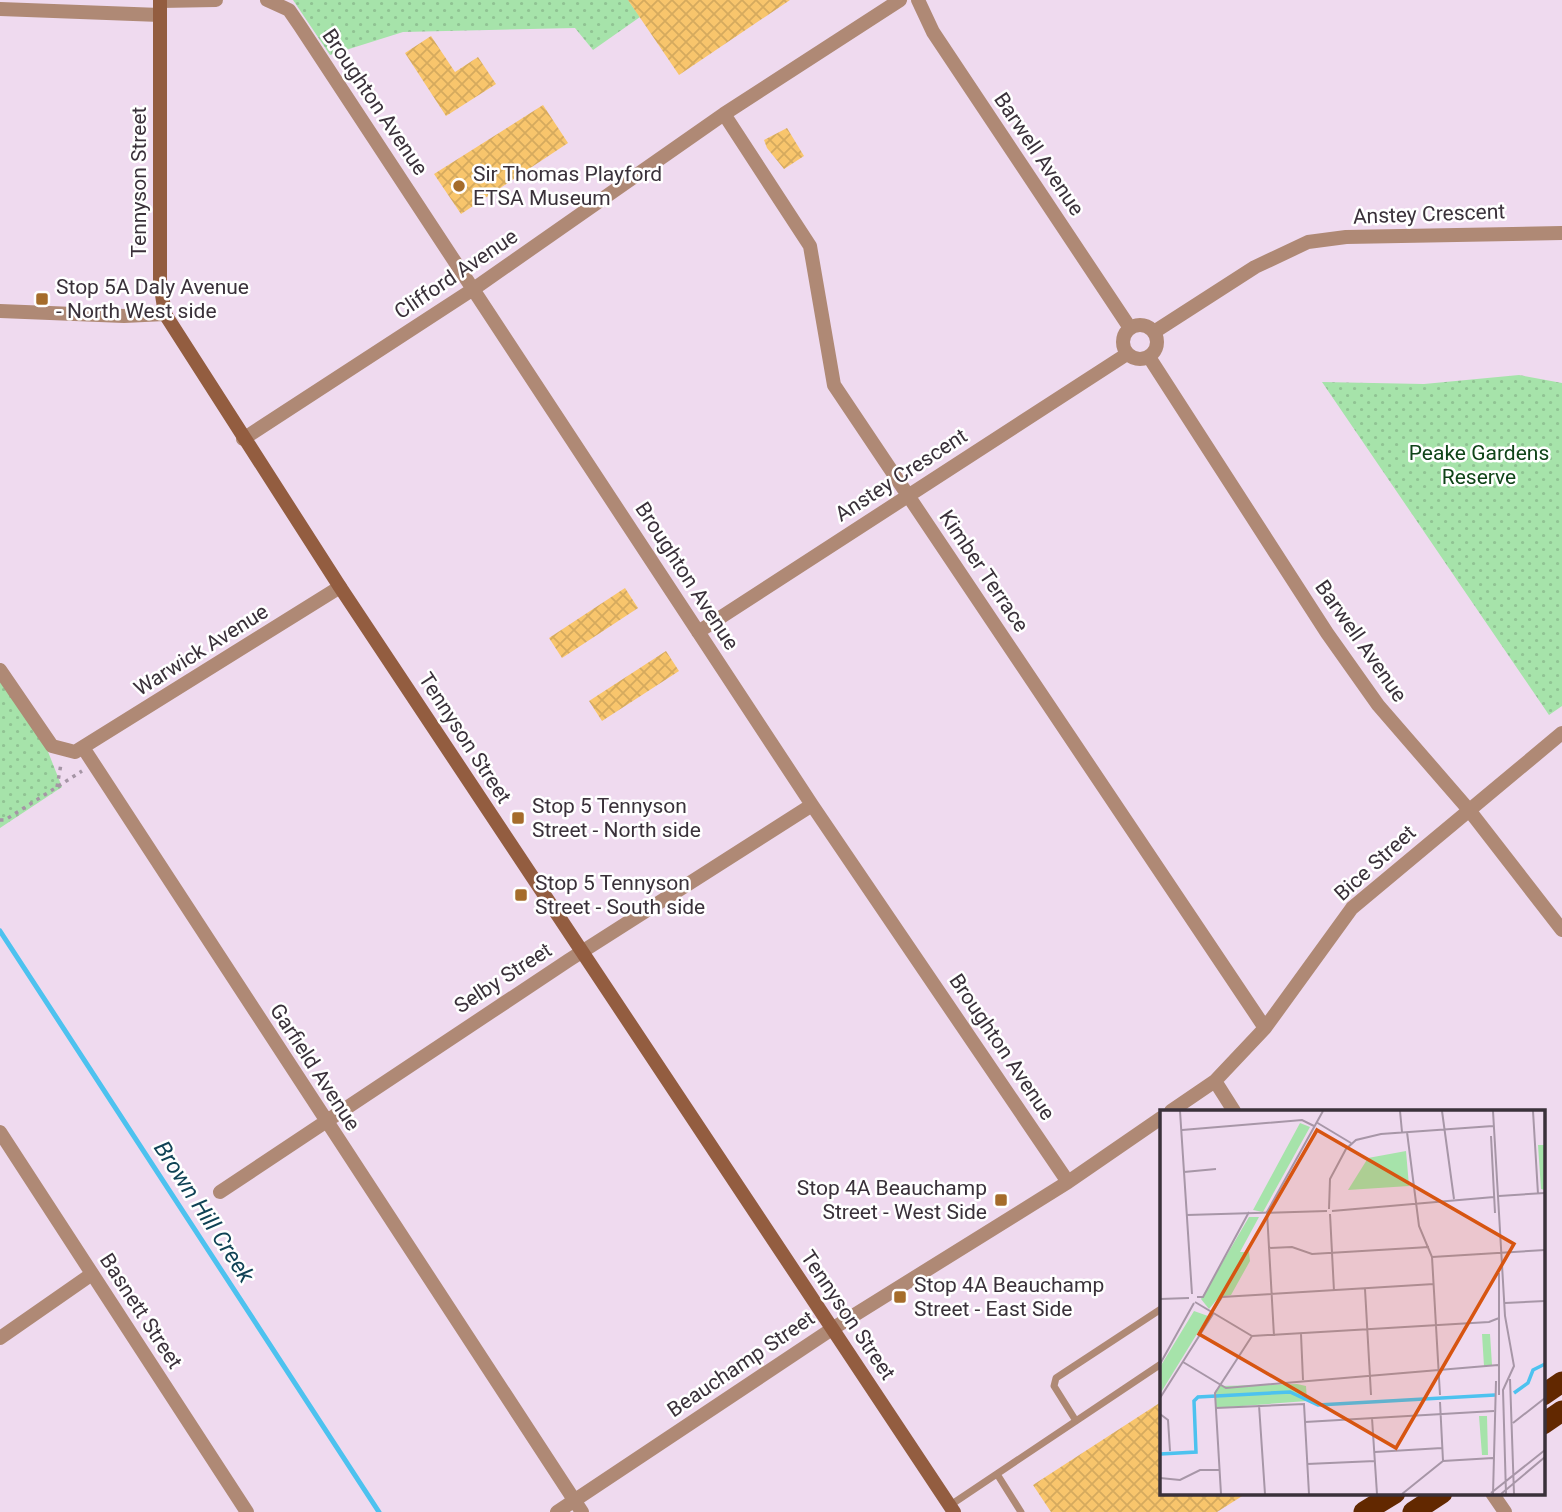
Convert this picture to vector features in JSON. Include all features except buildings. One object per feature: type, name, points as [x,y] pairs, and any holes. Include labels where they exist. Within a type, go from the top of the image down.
[{"type":"highway","points":[[1544,1394],[1562,1382]]},
{"type":"highway","points":[[1544,1422],[1562,1411]]},
{"type":"highway","points":[[1364,1512],[1393,1494]]},
{"type":"highway","points":[[1413,1512],[1441,1494]]},
{"type":"street","points":[[0,9],[216,0]]},
{"type":"street","name":"Broughton Avenue","points":[[267,0],[289,10],[475,288],[812,805],[1068,1182]]},
{"type":"street","name":"Clifford Avenue","points":[[243,439],[475,288],[724,114],[900,0]]},
{"type":"street","name":"Barwell Avenue","points":[[918,0],[933,32],[1130,328]]},
{"type":"street","name":"Tennyson Street","points":[[160,4],[160,282],[165,314],[340,587],[952,1509]]},
{"type":"street","name":"Kimber Terrace","points":[[724,114],[810,246],[834,385],[1265,1028]]},
{"type":"street","name":"Anstey Crescent","points":[[1154,332],[1255,267],[1308,242],[1346,237],[1562,233]]},
{"type":"street","points":[[0,312],[124,316],[165,314]]},
{"type":"street","points":[[1146,326],[1154,332],[1157,342],[1149,357],[1137,359],[1127,354],[1123,337],[1130,328],[1146,326]]},
{"type":"street","name":"Anstey Crescent","points":[[698,632],[1127,354]]},
{"type":"street","name":"Barwell Avenue","points":[[1149,357],[1327,633],[1378,705],[1469,810],[1562,930]]},
{"type":"street","name":"Warwick Avenue","points":[[84,749],[340,587]]},
{"type":"street","points":[[0,670],[52,746],[64,752],[84,749]]},
{"type":"street","name":"Bice Street","points":[[1214,1081],[1265,1028],[1352,908],[1562,733]]},
{"type":"street","name":"Garfield Avenue","points":[[84,749],[578,1506]]},
{"type":"street","name":"Selby Street","points":[[220,1192],[581,952],[812,805]]},
{"type":"street","points":[[1172,1110],[1214,1081],[1233,1110]]},
{"type":"street","name":"Beauchamp Street","points":[[557,1512],[578,1506],[832,1329],[1068,1182],[1160,1119]]},
{"type":"street","name":"Basnett Street","points":[[0,1132],[247,1512]]},
{"type":"street","points":[[0,1338],[92,1274]]},
{"type":"street","points":[[1493,1494],[1505,1512]]},
{"type":"lane","points":[[1076,1421],[1054,1386],[1056,1378],[1160,1310]]},
{"type":"lane","points":[[952,1509],[997,1474],[1160,1365]]},
{"type":"lane","points":[[997,1474],[1021,1512]]},
{"type":"path","points":[[57,787],[62,762]]},
{"type":"path","points":[[3,820],[93,765]]},
{"type":"green space","points":[[293,0],[628,0],[640,17],[593,50],[575,28],[403,32],[330,55]]},
{"type":"green space","name":"Peake Gardens Reserve","points":[[1519,375],[1562,383],[1562,706],[1549,715],[1322,382],[1424,384]]},
{"type":"green space","points":[[0,670],[39,729],[62,787],[0,828]]},
{"type":"waterway","name":"Brown Hill Creek","points":[[0,931],[379,1512]]},
{"type":"place","name":"Sir Thomas Playford ETSA Museum","points":[[459,186]]},
{"type":"place","name":"Stop 5A Daly Avenue - North West side","points":[[42,299]]},
{"type":"place","name":"Stop 5 Tennyson Street - North side","points":[[518,818]]},
{"type":"place","name":"Stop 5 Tennyson Street - South side","points":[[521,895]]},
{"type":"place","name":"Stop 4A Beauchamp Street - West Side","points":[[1001,1200]]},
{"type":"place","name":"Stop 4A Beauchamp Street - East Side","points":[[900,1297]]}]
